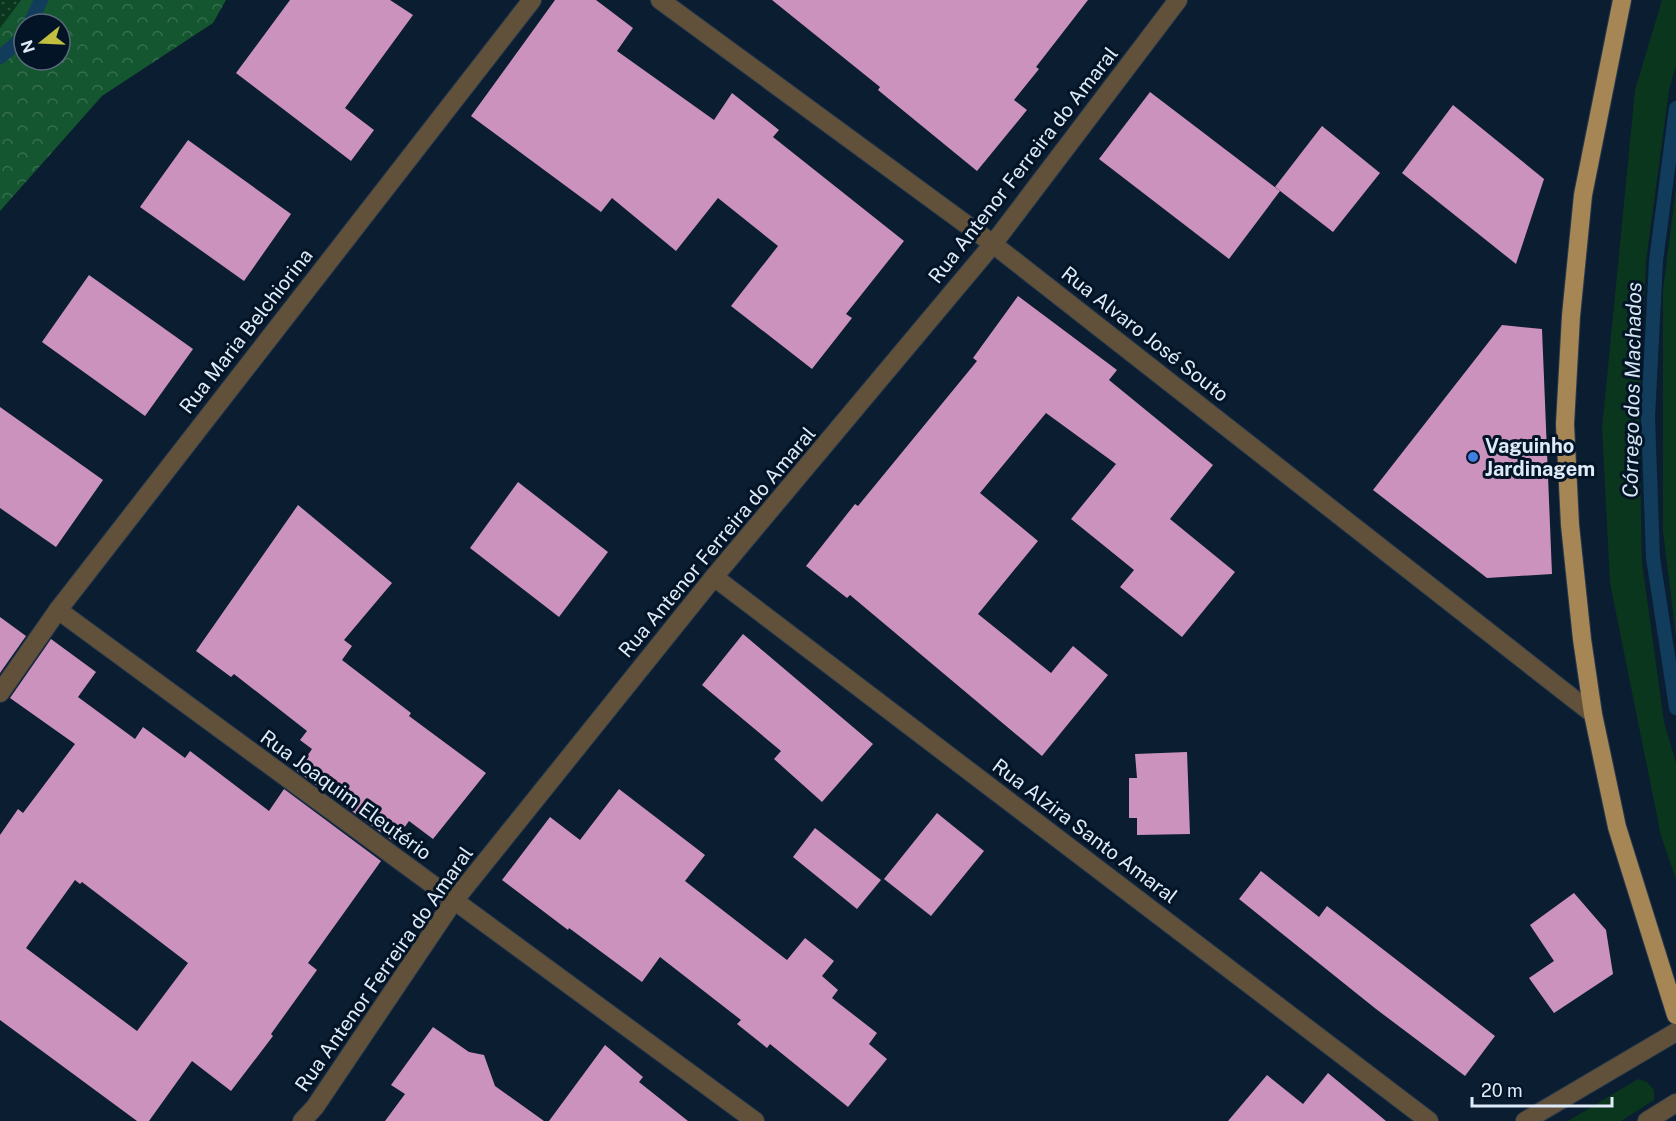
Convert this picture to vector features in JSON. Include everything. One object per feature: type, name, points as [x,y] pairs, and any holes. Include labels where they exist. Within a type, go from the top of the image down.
[{"type":"main road","points":[[1622,0],[1583,195],[1571,316],[1565,424],[1570,525],[1582,639],[1593,714],[1617,827],[1676,1015]]},
{"type":"street","name":"Rua Maria Belchiorina","points":[[0,693],[58,610],[532,0]]},
{"type":"street","name":"Rua Alvaro José Souto","points":[[660,0],[993,244],[1593,714]]},
{"type":"street","name":"Rua Antenor Ferreira do Amaral","points":[[302,1121],[315,1107],[453,902],[714,577],[993,244],[1178,0]]},
{"type":"street","name":"Rua Alzira Santo Amaral","points":[[714,577],[1429,1121]]},
{"type":"street","name":"Rua Joaquim Eleutério","points":[[58,610],[453,902],[755,1121]]},
{"type":"street","points":[[1525,1121],[1676,1032]]},
{"type":"street","points":[[1647,1121],[1676,1103]]},
{"type":"green space","points":[[0,0],[21,0],[12,12],[0,28]]},
{"type":"green space","points":[[21,0],[226,0],[213,23],[102,96],[0,211],[0,28],[12,12]]},
{"type":"green space","points":[[1662,0],[1676,0],[1676,65],[1669,90],[1646,262],[1639,415],[1642,562],[1664,722],[1676,763],[1676,879],[1661,836],[1610,583],[1602,428],[1635,90]]},
{"type":"green space","points":[[1676,188],[1676,637],[1663,531],[1663,290]]},
{"type":"green space","points":[[1638,1079],[1647,1082],[1654,1090],[1654,1100],[1621,1121],[1568,1121]]},
{"type":"building","points":[[290,0],[390,0],[413,15],[345,108],[374,130],[351,161],[236,73]]},
{"type":"building","points":[[555,0],[596,0],[633,28],[617,51],[714,120],[732,93],[779,130],[773,137],[904,241],[846,314],[852,318],[812,369],[731,306],[778,246],[718,198],[676,251],[612,198],[601,212],[471,116]]},
{"type":"building","points":[[772,0],[1088,0],[1036,67],[1039,69],[1014,100],[1027,110],[977,171],[878,90],[880,87]]},
{"type":"building","points":[[1150,92],[1280,191],[1229,259],[1099,159]]},
{"type":"building","points":[[1453,105],[1544,179],[1516,264],[1402,173]]},
{"type":"building","points":[[1322,126],[1380,173],[1333,232],[1275,187]]},
{"type":"building","points":[[188,140],[291,214],[244,281],[140,207]]},
{"type":"building","points":[[89,275],[193,349],[145,416],[42,342]]},
{"type":"building","points":[[1018,296],[1117,370],[1109,380],[1213,465],[1170,519],[1235,572],[1182,637],[1120,587],[1134,570],[1071,519],[1116,464],[1046,413],[980,493],[1038,541],[978,614],[1051,673],[1073,646],[1108,675],[1042,756],[850,595],[847,598],[806,566],[855,504],[858,506],[977,361],[973,358]]},
{"type":"building","name":"Vaguinho Jardinagem","points":[[1502,325],[1542,329],[1552,574],[1487,578],[1373,490]]},
{"type":"building","points":[[0,407],[103,480],[56,547],[0,508]]},
{"type":"building","points":[[518,482],[608,552],[559,617],[470,548]]},
{"type":"building","points":[[298,505],[392,583],[344,640],[352,646],[342,660],[411,713],[409,716],[486,773],[433,839],[409,821],[394,842],[297,771],[312,749],[300,740],[307,731],[234,674],[231,677],[196,651]]},
{"type":"building","points":[[0,617],[26,636],[0,673]]},
{"type":"building","points":[[743,634],[873,744],[822,802],[774,759],[781,751],[702,685]]},
{"type":"building","points":[[51,639],[96,672],[78,697],[135,739],[143,727],[185,758],[190,751],[269,811],[284,789],[381,861],[308,963],[317,970],[271,1034],[273,1036],[231,1091],[192,1061],[149,1121],[137,1121],[0,1020],[0,835],[18,809],[23,813],[75,744],[10,698]],"holes":[[[75,880],[80,884],[82,882],[188,963],[137,1031],[26,948]]]},
{"type":"building","points":[[1187,752],[1190,834],[1137,835],[1137,818],[1129,818],[1129,778],[1137,778],[1135,754]]},
{"type":"building","points":[[619,789],[705,855],[685,881],[787,960],[805,938],[834,961],[822,976],[838,990],[832,998],[877,1033],[869,1044],[887,1059],[848,1107],[770,1044],[767,1048],[737,1024],[741,1020],[660,957],[642,982],[502,880],[550,817],[580,840]]},
{"type":"building","points":[[937,813],[984,851],[931,916],[884,879]]},
{"type":"building","points":[[815,828],[881,880],[857,909],[793,857]]},
{"type":"building","points":[[1261,871],[1319,917],[1327,906],[1495,1036],[1465,1076],[1376,1009],[1239,899]]},
{"type":"building","points":[[1574,893],[1606,930],[1613,974],[1554,1013],[1529,978],[1554,961],[1530,925]]},
{"type":"building","points":[[433,1027],[469,1052],[484,1055],[495,1086],[544,1121],[385,1121],[405,1094],[391,1085]]},
{"type":"building","points":[[605,1045],[643,1077],[639,1082],[688,1121],[549,1121]]},
{"type":"building","points":[[1328,1073],[1386,1121],[1228,1121],[1267,1075],[1303,1104]]},
{"type":"waterway","points":[[36,12],[41,0]]},
{"type":"waterway","points":[[0,57],[12,47]]},
{"type":"waterway","name":"Córrego dos Machados","points":[[1676,108],[1656,261],[1648,417],[1653,558],[1676,708]]},
{"type":"place","name":"Vaguinho Jardinagem","points":[[1473,457]]}]
